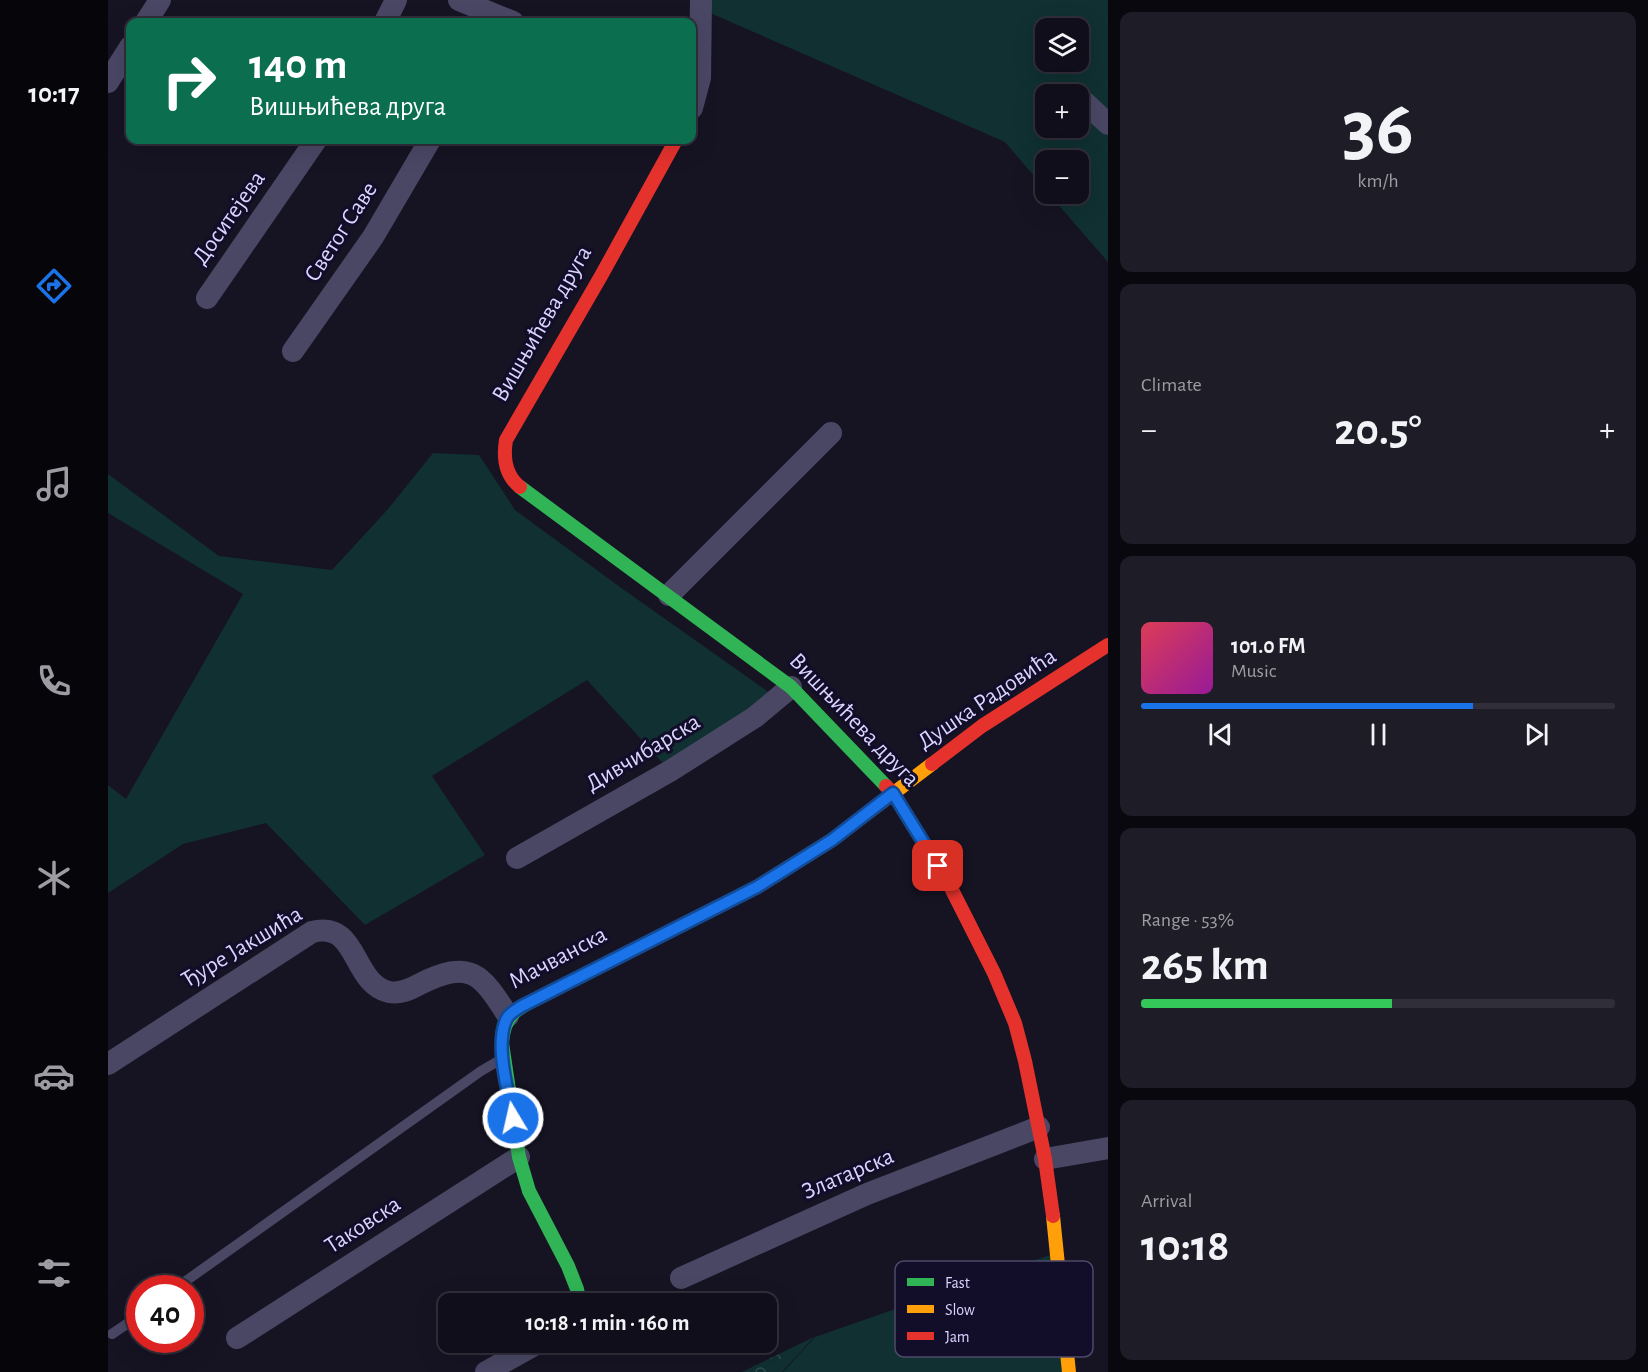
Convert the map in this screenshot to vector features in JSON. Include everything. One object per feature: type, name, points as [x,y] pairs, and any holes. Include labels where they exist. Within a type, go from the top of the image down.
[{"type":"street","points":[[149,18],[160,0]]},
{"type":"street","points":[[387,18],[396,0]]},
{"type":"street","points":[[459,0],[499,18]]},
{"type":"street","points":[[696,92],[700,78],[701,0]]},
{"type":"street","points":[[108,82],[126,53]]},
{"type":"street","points":[[1089,106],[1108,124]]},
{"type":"street","name":"Доситејева","points":[[207,298],[313,144]]},
{"type":"street","name":"Светог Саве","points":[[292,351],[373,237],[428,144]]},
{"type":"street","name":"Вишњићева друга","points":[[674,144],[602,276],[506,440],[505,470],[514,482],[791,687],[893,793],[949,884],[994,973],[1015,1023],[1045,1159],[1057,1261]]},
{"type":"street","points":[[669,595],[831,433]]},
{"type":"street","name":"Душка Радовића","points":[[893,793],[982,726],[1108,645]]},
{"type":"street","name":"Дивчибарска","points":[[517,858],[670,771],[754,717],[791,687]]},
{"type":"street","name":"Мачванска","points":[[578,1293],[568,1266],[529,1191],[519,1157],[503,1058],[503,1030],[508,1016],[522,1006],[757,887],[832,840],[893,793]]},
{"type":"street","name":"Ђуре Јакшића","points":[[108,1064],[312,932],[323,929],[335,932],[344,939],[363,972],[380,989],[404,992],[442,973],[465,972],[485,983],[508,1016]]},
{"type":"street","name":"Златарска","points":[[681,1278],[867,1194],[1039,1127]]},
{"type":"street","points":[[1045,1159],[1108,1148]]},
{"type":"street","name":"Таковска","points":[[237,1338],[519,1157]]},
{"type":"street","points":[[486,1372],[520,1353]]},
{"type":"street","name":"Вишњићева друга","points":[[1067,1357],[1069,1372]]},
{"type":"lane","points":[[194,1275],[481,1071],[503,1058]]},
{"type":"lane","points":[[112,1334],[126,1324]]},
{"type":"green space","points":[[702,0],[1108,0],[1108,262],[1058,204],[1089,204],[1089,150],[1035,150],[1035,177],[1005,142],[701,9]]},
{"type":"green space","points":[[433,453],[479,455],[515,510],[770,693],[670,771],[587,680],[432,776],[485,855],[365,925],[266,823],[183,844],[108,893],[108,785],[126,799],[243,594],[108,513],[108,474],[219,556],[332,570],[388,509]]},
{"type":"green space","points":[[1056,1253],[1057,1261],[1033,1261]]},
{"type":"green space","points":[[895,1309],[895,1357],[1067,1357],[1069,1372],[783,1372],[815,1337]]},
{"type":"green space","points":[[814,1337],[782,1372],[742,1372]]},
{"type":"traffic: fast","points":[[520,487],[791,687],[886,786]]},
{"type":"traffic: fast","points":[[542,996],[519,1008],[509,1018],[502,1043],[519,1157],[529,1191],[568,1266],[578,1293]]},
{"type":"traffic: slow","points":[[542,996],[757,887],[832,840],[932,764]]},
{"type":"traffic: slow","points":[[1053,1216],[1058,1261]]},
{"type":"traffic: slow","points":[[1067,1357],[1069,1372]]},
{"type":"traffic: jam","points":[[520,487],[511,477],[506,466],[506,440],[674,144]]},
{"type":"traffic: jam","points":[[932,764],[982,726],[1108,645]]},
{"type":"traffic: jam","points":[[886,786],[893,793],[949,884],[994,973],[1015,1023],[1045,1159],[1053,1216]]},
{"type":"route","points":[[513,1118],[502,1042],[508,1016],[522,1006],[757,887],[832,840],[893,793],[938,866]]}]
